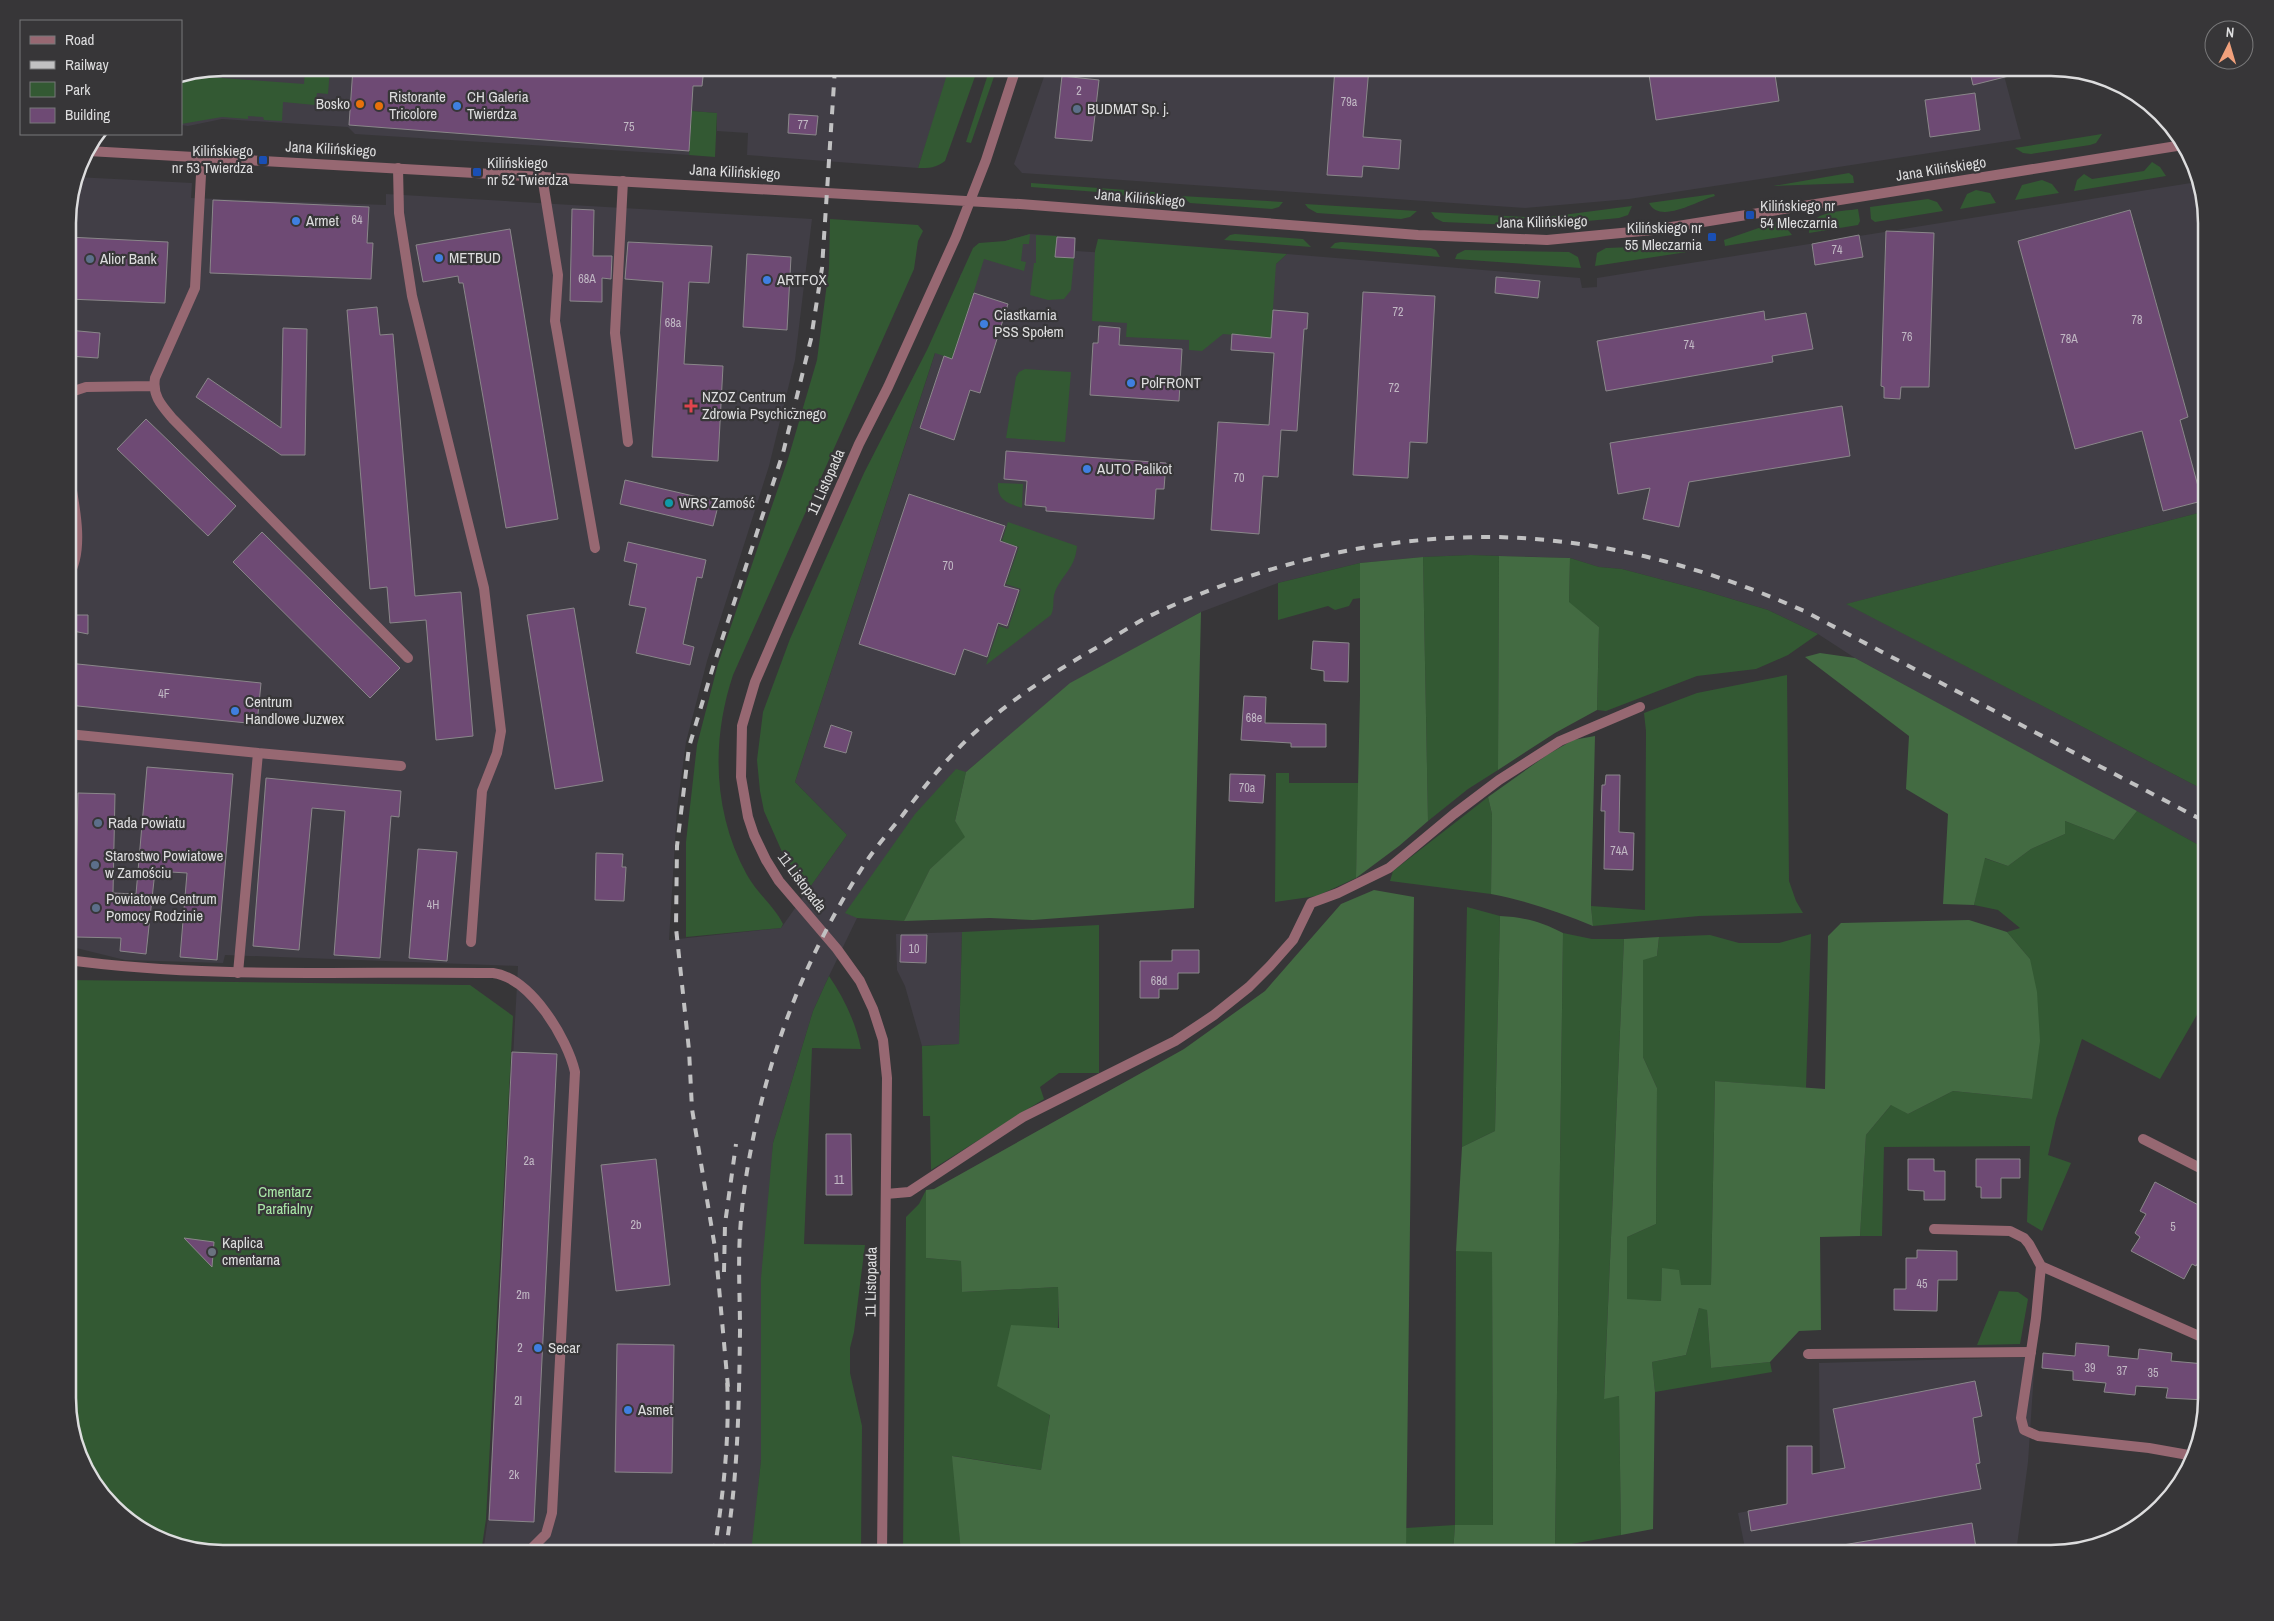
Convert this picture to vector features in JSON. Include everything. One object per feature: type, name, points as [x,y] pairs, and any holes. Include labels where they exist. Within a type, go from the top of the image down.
[{"type":"street","name":"11 Listopada","points":[[882,1545],[888,1078],[883,1040],[868,996],[847,961],[779,881],[761,850],[748,817],[743,795],[740,761],[742,735],[747,704],[767,652],[859,444],[888,387],[949,255],[970,201],[1013,77]]},
{"type":"street","name":"Jana Kilińskiego","points":[[95,151],[970,201],[1418,235],[1547,240],[1586,238],[1663,228],[2176,146]]},
{"type":"street","points":[[202,156],[195,288],[155,378],[154,386],[161,405],[408,658]]},
{"type":"street","points":[[398,168],[399,213],[412,296],[484,588],[501,731],[497,754],[482,791],[472,942]]},
{"type":"street","points":[[542,176],[558,275],[556,321],[595,548]]},
{"type":"street","points":[[623,181],[615,333],[628,442]]},
{"type":"street","points":[[77,390],[86,387],[154,386]]},
{"type":"street","points":[[886,1194],[909,1192],[1024,1117],[1175,1041],[1242,993],[1270,966],[1293,940],[1311,903],[1338,893],[1389,868],[1498,780],[1560,741],[1640,707]]},
{"type":"street","points":[[77,735],[401,766]]},
{"type":"street","points":[[238,973],[258,752]]},
{"type":"street","points":[[77,961],[159,970],[238,973],[502,974],[517,981],[529,991],[568,1049],[575,1072],[552,1513],[546,1534],[536,1545]]},
{"type":"street","points":[[2143,1139],[2198,1167]]},
{"type":"street","points":[[1934,1229],[2010,1231],[2018,1234],[2029,1244],[2041,1266],[2021,1418],[2024,1430],[2028,1433],[2186,1455]]},
{"type":"street","points":[[2041,1266],[2198,1335]]},
{"type":"street","points":[[1808,1354],[2031,1352]]},
{"type":"shaded area","points":[[2004,76],[2021,139],[1629,199],[1525,208],[1022,173],[1014,164],[1044,77]]},
{"type":"shaded area","points":[[213,77],[948,77],[918,168],[747,155],[748,133],[717,131],[717,113],[692,111],[689,155],[355,134],[348,127],[222,119],[188,126],[182,125],[182,82]]},
{"type":"shaded area","points":[[84,177],[192,183],[191,198],[386,205],[386,194],[812,219],[795,360],[769,466],[707,661],[686,742],[677,809],[669,940],[781,928],[847,835],[795,782],[961,274],[1005,241],[1030,234],[1076,237],[1076,251],[1276,264],[1287,254],[1580,278],[1582,288],[1597,287],[1597,278],[2192,183],[2198,223],[2198,513],[1847,604],[2198,787],[2198,845],[1855,658],[1818,634],[1768,610],[1622,569],[1599,567],[1570,558],[1471,555],[1360,563],[1278,583],[1201,612],[1071,683],[966,772],[871,889],[829,976],[813,1011],[773,1143],[761,1460],[753,1545],[484,1545],[488,1518],[518,966],[225,955],[223,963],[125,960],[77,948],[77,213]]},
{"type":"shaded area","points":[[962,932],[959,1044],[922,1046],[905,986],[897,970],[896,934]]},
{"type":"shaded area","points":[[2035,1357],[2028,1462],[2017,1545],[1744,1545],[1738,1513],[1820,1498],[1819,1363]]},
{"type":"green space","points":[[211,77],[304,84],[305,77],[329,77],[328,94],[317,93],[315,105],[283,102],[282,121],[264,120],[263,117],[248,116],[248,119],[222,117],[182,124],[182,82]]},
{"type":"green space","points":[[946,77],[975,77],[945,161],[932,167],[918,168]]},
{"type":"green space","points":[[987,77],[994,77],[971,143],[966,142]]},
{"type":"green space","points":[[692,111],[717,113],[715,157],[689,155]]},
{"type":"green space","points":[[2102,134],[2096,143],[2090,145],[2031,154],[2023,153],[2015,148]]},
{"type":"green space","points":[[2152,162],[2160,167],[2166,176],[2074,191],[2077,180],[2084,174],[2092,179],[2144,171]]},
{"type":"green space","points":[[1849,173],[1853,176],[1854,183],[1773,186]]},
{"type":"green space","points":[[2042,180],[2052,184],[2059,193],[2015,200],[2022,185]]},
{"type":"green space","points":[[1031,183],[1166,193],[1163,198],[1157,200],[1098,192],[1031,187]]},
{"type":"green space","points":[[1976,190],[1990,193],[1996,203],[1960,209],[1967,194]]},
{"type":"green space","points":[[1714,194],[1715,196],[1670,212],[1654,209],[1649,203]]},
{"type":"green space","points":[[1181,196],[1283,202],[1279,207],[1272,209],[1190,203]]},
{"type":"green space","points":[[1928,199],[1937,202],[1943,211],[1875,222],[1871,219],[1870,207]]},
{"type":"green space","points":[[1305,204],[1417,211],[1410,217],[1401,219],[1317,213]]},
{"type":"green space","points":[[1632,206],[1628,215],[1619,218],[1556,224],[1547,217]]},
{"type":"green space","points":[[1858,209],[1860,221],[1858,225],[1809,233],[1810,225],[1820,216],[1827,213]]},
{"type":"green space","points":[[1431,212],[1525,217],[1520,223],[1513,225],[1443,222],[1435,218]]},
{"type":"green space","points":[[830,219],[918,225],[923,231],[918,241],[914,269],[733,675],[726,700],[721,725],[719,776],[727,827],[747,875],[783,924],[781,928],[686,937],[686,842],[697,745],[718,664],[788,459],[817,360],[829,268]]},
{"type":"green space","points":[[1776,222],[1785,226],[1792,235],[1725,246],[1724,240]]},
{"type":"green space","points":[[1030,234],[1029,244],[1023,244],[1021,261],[1026,262],[1024,271],[984,259],[953,359],[935,353],[795,782],[847,835],[808,890],[783,854],[764,811],[757,760],[763,712],[790,639],[864,473],[927,350],[973,248],[979,243],[1005,241]]},
{"type":"green space","points":[[1036,235],[1057,236],[1055,257],[1074,258],[1071,290],[1064,299],[1048,300],[1030,295],[1034,263],[1036,263]]},
{"type":"green space","points":[[1230,235],[1303,239],[1311,247],[1224,240]]},
{"type":"green space","points":[[1098,239],[1287,254],[1276,264],[1271,338],[1223,334],[1202,351],[1189,350],[1189,340],[1126,337],[1127,323],[1092,321],[1095,251]]},
{"type":"green space","points":[[1335,243],[1431,248],[1436,250],[1440,257],[1330,248]]},
{"type":"green space","points":[[1686,245],[1687,252],[1595,266],[1597,253],[1606,248]]},
{"type":"green space","points":[[1465,250],[1569,252],[1578,257],[1581,268],[1455,259],[1457,254]]},
{"type":"green space","points":[[1025,369],[1071,372],[1065,442],[1006,438],[1016,377],[1019,372]]},
{"type":"green space","points":[[998,483],[1023,484],[1022,508],[1001,497]]},
{"type":"green space","points":[[2198,513],[2198,787],[1846,604]]},
{"type":"green space","points":[[1008,522],[1077,546],[1076,554],[1055,592],[1051,615],[986,665],[999,626],[1008,629],[1021,589],[1006,584],[1019,547],[1002,541]]},
{"type":"green space","points":[[1499,556],[1498,770],[1468,789],[1428,821],[1423,557]]},
{"type":"green space","points":[[1499,556],[1570,558],[1569,602],[1599,627],[1597,710],[1555,733],[1498,770]]},
{"type":"green space","points":[[1423,557],[1428,821],[1399,846],[1356,878],[1360,695],[1360,563]]},
{"type":"green space","points":[[1570,558],[1599,567],[1622,569],[1768,610],[1818,634],[1788,655],[1756,669],[1697,676],[1606,711],[1597,710],[1599,627],[1569,603]]},
{"type":"green space","points":[[1360,563],[1361,598],[1353,599],[1349,606],[1335,610],[1328,606],[1278,620],[1278,583]]},
{"type":"green space","points":[[1201,612],[1194,908],[1033,920],[990,918],[904,921],[930,869],[965,837],[955,821],[966,772],[1070,683]]},
{"type":"green space","points":[[1820,653],[1855,658],[2137,811],[2114,840],[2065,821],[2065,834],[2031,849],[2008,866],[1985,858],[1974,905],[1943,904],[1948,814],[1906,789],[1909,736],[1805,657]]},
{"type":"green space","points":[[1787,675],[1789,881],[1796,901],[1803,913],[1699,916],[1593,926],[1591,906],[1645,910],[1646,731],[1644,713],[1697,693]]},
{"type":"green space","points":[[1595,736],[1591,906],[1593,926],[1543,907],[1491,894],[1492,814],[1488,797],[1547,755],[1573,740]]},
{"type":"green space","points":[[956,769],[966,772],[955,821],[966,837],[930,869],[904,921],[857,918],[845,913],[915,814]]},
{"type":"green space","points":[[1276,773],[1289,773],[1289,783],[1359,783],[1356,878],[1317,896],[1275,902]]},
{"type":"green space","points":[[1488,797],[1492,814],[1491,894],[1390,881],[1393,871]]},
{"type":"green space","points":[[2137,811],[2198,845],[2198,1013],[2160,1079],[2082,1039],[2056,1119],[2048,1155],[2071,1163],[2042,1231],[2027,1222],[2030,1146],[1884,1147],[1882,1236],[1860,1236],[1866,1135],[1892,1104],[1908,1114],[1953,1091],[2032,1099],[2030,959],[2007,932],[2020,928],[1998,910],[1974,905],[1984,858],[2008,866],[2031,849],[2065,834],[2065,821],[2114,840]]},
{"type":"green space","points":[[1374,890],[1414,897],[1406,1545],[960,1545],[952,1456],[1041,1470],[1050,1415],[997,1386],[1011,1325],[1059,1328],[1058,1287],[962,1292],[961,1261],[926,1258],[926,1190],[934,1189],[1184,1049],[1265,991],[1341,904]]},
{"type":"green space","points":[[1467,907],[1500,916],[1495,1131],[1462,1147]]},
{"type":"green space","points":[[1500,916],[1533,921],[1563,933],[1555,1545],[1454,1545],[1455,1525],[1493,1525],[1492,1252],[1456,1251],[1462,1147],[1495,1131]]},
{"type":"green space","points":[[1969,920],[2007,932],[2030,959],[2037,992],[2040,1041],[2032,1099],[1953,1091],[1908,1114],[1891,1105],[1866,1135],[1860,1236],[1820,1237],[1821,1330],[1799,1331],[1770,1362],[1711,1368],[1707,1310],[1699,1308],[1686,1355],[1652,1362],[1655,1392],[1653,1529],[1621,1535],[1619,1396],[1604,1399],[1624,939],[1659,937],[1657,956],[1643,960],[1643,1057],[1657,1088],[1656,1224],[1627,1237],[1627,1299],[1661,1301],[1662,1268],[1679,1270],[1681,1285],[1711,1285],[1715,1081],[1825,1089],[1828,936],[1841,923]]},
{"type":"green space","points":[[1099,925],[1099,1073],[1059,1073],[1040,1087],[1044,1099],[931,1170],[930,1116],[923,1116],[922,1046],[959,1044],[962,932]]},
{"type":"green space","points":[[1563,933],[1592,939],[1624,939],[1604,1398],[1619,1396],[1621,1535],[1566,1545],[1555,1545]]},
{"type":"green space","points":[[1811,934],[1806,1088],[1715,1081],[1711,1285],[1681,1285],[1662,1269],[1661,1301],[1627,1300],[1627,1237],[1656,1224],[1657,1088],[1643,1057],[1643,959],[1657,956],[1659,937],[1710,935],[1739,943],[1779,943]]},
{"type":"green space","points":[[829,976],[849,1011],[861,1049],[812,1048],[804,1244],[865,1245],[854,1332],[850,1348],[850,1373],[862,1426],[861,1545],[752,1545],[761,1460],[761,1278],[773,1143],[813,1011]]},
{"type":"green space","name":"Cmentarz Parafialny","points":[[77,980],[470,985],[513,1016],[486,1519],[482,1545],[223,1545],[194,1542],[158,1530],[119,1502],[107,1487],[87,1454],[79,1427],[77,1408]]},
{"type":"green space","points":[[926,1190],[926,1258],[961,1261],[962,1292],[1058,1287],[1058,1333],[1054,1379],[1041,1470],[953,1456],[960,1545],[903,1545],[906,1217],[919,1204]]},
{"type":"green space","points":[[1456,1251],[1492,1251],[1493,1525],[1455,1525]]},
{"type":"green space","points":[[1999,1291],[2018,1292],[2028,1299],[2020,1344],[1977,1345]]},
{"type":"green space","points":[[1699,1308],[1707,1309],[1711,1368],[1770,1362],[1772,1372],[1655,1392],[1652,1362],[1686,1355]]},
{"type":"green space","points":[[1455,1525],[1454,1545],[1406,1545],[1406,1528]]},
{"type":"building","points":[[1334,76],[1368,76],[1363,137],[1401,140],[1399,169],[1363,166],[1362,177],[1327,175]]},
{"type":"building","points":[[1649,76],[1775,76],[1779,101],[1656,120]]},
{"type":"building","points":[[1971,76],[2009,76],[1973,85]]},
{"type":"building","points":[[352,77],[703,77],[702,86],[693,86],[689,151],[349,125]]},
{"type":"building","name":"BUDMAT Sp. j.","points":[[1062,77],[1099,80],[1092,141],[1055,138]]},
{"type":"building","points":[[1975,93],[1980,130],[1930,137],[1925,100]]},
{"type":"building","points":[[789,114],[818,116],[816,135],[788,133]]},
{"type":"building","points":[[213,200],[369,207],[367,243],[373,243],[371,279],[210,273]]},
{"type":"building","points":[[572,209],[594,210],[593,256],[612,256],[611,279],[602,278],[602,302],[570,301]]},
{"type":"building","points":[[2130,210],[2188,417],[2180,420],[2198,486],[2198,502],[2163,511],[2142,431],[2075,449],[2018,241]]},
{"type":"building","points":[[510,229],[558,519],[506,528],[463,283],[459,283],[458,276],[423,282],[416,245]]},
{"type":"building","points":[[1886,231],[1934,233],[1929,387],[1901,387],[1900,399],[1884,398],[1884,387],[1881,386]]},
{"type":"building","points":[[1859,235],[1863,257],[1815,265],[1812,244]]},
{"type":"building","points":[[77,237],[168,242],[165,303],[77,299]]},
{"type":"building","points":[[1057,237],[1075,238],[1074,258],[1055,257]]},
{"type":"building","points":[[628,242],[712,246],[709,283],[689,282],[684,364],[723,366],[718,461],[652,457],[663,282],[625,279]]},
{"type":"building","points":[[747,254],[791,257],[787,330],[743,327]]},
{"type":"building","points":[[1496,277],[1540,281],[1538,298],[1495,293]]},
{"type":"building","points":[[1363,292],[1435,296],[1427,443],[1410,442],[1408,478],[1353,475]]},
{"type":"building","points":[[974,293],[1008,304],[980,393],[970,390],[954,440],[920,428],[944,356],[952,359]]},
{"type":"building","points":[[377,307],[380,335],[393,334],[415,596],[461,592],[473,736],[436,740],[426,620],[390,623],[387,587],[370,589],[347,310]]},
{"type":"building","points":[[1273,310],[1308,313],[1307,329],[1304,329],[1297,431],[1281,430],[1278,477],[1263,476],[1259,534],[1211,530],[1218,422],[1269,425],[1274,353],[1231,350],[1232,334],[1271,338]]},
{"type":"building","points":[[1764,311],[1765,320],[1806,313],[1813,349],[1772,356],[1773,362],[1606,391],[1597,341]]},
{"type":"building","points":[[1099,326],[1120,328],[1119,345],[1182,349],[1179,401],[1090,395],[1093,343],[1098,343]]},
{"type":"building","points":[[283,328],[307,329],[305,455],[281,455],[196,397],[208,378],[281,428]]},
{"type":"building","points":[[77,331],[100,333],[98,358],[77,357]]},
{"type":"building","points":[[1842,406],[1850,456],[1689,482],[1679,527],[1643,519],[1650,488],[1618,494],[1610,443]]},
{"type":"building","points":[[146,419],[236,506],[208,536],[117,449]]},
{"type":"building","points":[[1006,451],[1166,463],[1164,489],[1156,489],[1154,519],[1046,511],[1046,507],[1025,505],[1027,481],[1004,479]]},
{"type":"building","name":"WRS Zamość","points":[[625,480],[719,502],[713,526],[620,504]]},
{"type":"building","points":[[909,494],[1005,526],[1000,541],[1017,547],[1004,586],[1019,590],[1007,626],[998,623],[987,657],[964,649],[955,675],[859,644]]},
{"type":"building","points":[[262,532],[400,668],[370,698],[233,562]]},
{"type":"building","points":[[628,542],[706,560],[702,578],[697,577],[683,644],[694,647],[690,665],[636,653],[646,608],[629,605],[637,564],[624,561]]},
{"type":"building","points":[[574,608],[603,781],[555,789],[527,615]]},
{"type":"building","points":[[77,615],[88,615],[88,634],[77,632]]},
{"type":"building","points":[[1313,641],[1349,643],[1348,682],[1324,681],[1324,671],[1311,669]]},
{"type":"building","points":[[77,664],[261,683],[257,724],[77,706]]},
{"type":"building","points":[[1244,696],[1266,697],[1265,723],[1326,724],[1326,747],[1291,747],[1291,743],[1241,740]]},
{"type":"building","points":[[831,725],[852,732],[846,753],[824,747]]},
{"type":"building","points":[[147,767],[233,774],[217,960],[180,957],[187,873],[155,871],[146,954],[120,951],[121,938],[77,937],[78,793],[115,794],[113,893],[136,894]]},
{"type":"building","points":[[1230,774],[1265,775],[1263,803],[1229,801]]},
{"type":"building","points":[[1606,775],[1620,775],[1619,832],[1634,833],[1633,870],[1604,869],[1605,811],[1601,811],[1602,785],[1605,785]]},
{"type":"building","points":[[266,778],[401,791],[399,817],[391,816],[380,958],[334,955],[345,811],[312,808],[299,950],[253,946]]},
{"type":"building","points":[[418,849],[457,852],[447,961],[409,958]]},
{"type":"building","points":[[596,853],[623,854],[622,867],[626,867],[624,901],[595,900]]},
{"type":"building","points":[[901,935],[927,935],[926,963],[900,962]]},
{"type":"building","points":[[1172,950],[1199,950],[1199,973],[1178,973],[1178,989],[1159,989],[1159,998],[1140,998],[1140,961],[1172,961]]},
{"type":"building","points":[[512,1052],[557,1054],[534,1522],[489,1520]]},
{"type":"building","points":[[826,1134],[851,1134],[852,1195],[826,1195]]},
{"type":"building","points":[[656,1159],[670,1285],[616,1291],[601,1165]]},
{"type":"building","points":[[1908,1159],[1934,1159],[1934,1171],[1945,1171],[1945,1200],[1924,1200],[1924,1191],[1908,1190]]},
{"type":"building","points":[[1976,1159],[2020,1159],[2020,1178],[2001,1178],[2001,1198],[1981,1198],[1981,1187],[1976,1187]]},
{"type":"building","points":[[2155,1182],[2198,1205],[2198,1262],[2196,1266],[2192,1264],[2184,1279],[2131,1251],[2140,1237],[2135,1233],[2146,1214],[2140,1211]]},
{"type":"building","points":[[184,1238],[214,1242],[212,1267]]},
{"type":"building","points":[[1917,1250],[1957,1251],[1957,1280],[1938,1280],[1937,1311],[1894,1310],[1894,1289],[1906,1289],[1906,1258],[1917,1258]]},
{"type":"building","points":[[2076,1343],[2109,1346],[2108,1356],[2138,1359],[2139,1349],[2172,1353],[2171,1361],[2198,1363],[2198,1400],[2166,1398],[2168,1388],[2136,1386],[2135,1395],[2104,1392],[2106,1383],[2073,1380],[2073,1371],[2042,1368],[2043,1353],[2075,1356]]},
{"type":"building","points":[[617,1344],[674,1345],[672,1473],[615,1472]]},
{"type":"building","points":[[1975,1381],[1982,1416],[1973,1418],[1980,1463],[1976,1464],[1981,1489],[1751,1531],[1748,1511],[1787,1504],[1787,1446],[1812,1446],[1812,1474],[1845,1468],[1833,1409]]},
{"type":"building","points":[[1972,1523],[1976,1545],[1843,1545]]},
{"type":"railway","points":[[728,1387],[716,1254],[692,1109],[689,1050],[676,928],[677,846],[689,747],[713,667],[783,453],[811,339],[822,268],[834,77]]},
{"type":"railway","points":[[726,1545],[733,1498],[737,1443],[740,1331],[739,1245],[746,1177],[753,1139],[774,1055],[806,971],[833,917],[868,859],[953,754],[986,723],[1031,688],[1150,616],[1238,580],[1322,556],[1364,548],[1450,538],[1494,537],[1574,543],[1614,550],[1653,558],[1729,581],[1804,611],[2198,818]]},
{"type":"railway","points":[[724,1272],[725,1224],[736,1144]]},
{"type":"railway","points":[[715,1545],[725,1467],[728,1423],[727,1379]]},
{"type":"place","name":"Bosko","points":[[360,104]]},
{"type":"place","name":"Ristorante Tricolore","points":[[379,106]]},
{"type":"place","name":"CH Galeria Twierdza","points":[[457,106]]},
{"type":"place","name":"BUDMAT Sp. j.","points":[[1077,109]]},
{"type":"place","name":"Kilińskiego nr 53 Twierdza","points":[[263,160]]},
{"type":"place","name":"Kilińskiego nr 52 Twierdza","points":[[477,172]]},
{"type":"place","name":"Kilińskiego nr 54 Mleczarnia","points":[[1750,215]]},
{"type":"place","name":"Armet","points":[[296,221]]},
{"type":"place","name":"Kilińskiego nr 55 Mleczarnia","points":[[1712,237]]},
{"type":"place","name":"METBUD","points":[[439,258]]},
{"type":"place","name":"Alior Bank","points":[[90,259]]},
{"type":"place","name":"ARTFOX","points":[[767,280]]},
{"type":"place","name":"Ciastkarnia PSS Społem","points":[[984,324]]},
{"type":"place","name":"PolFRONT","points":[[1131,383]]},
{"type":"place","name":"NZOZ Centrum Zdrowia Psychicznego","points":[[691,406]]},
{"type":"place","name":"AUTO Palikot","points":[[1087,469]]},
{"type":"place","name":"WRS Zamość","points":[[669,503]]},
{"type":"place","name":"Centrum Handlowe Juzwex","points":[[235,711]]},
{"type":"place","name":"Rada Powiatu","points":[[98,823]]},
{"type":"place","name":"Starostwo Powiatowe w Zamościu","points":[[95,865]]},
{"type":"place","name":"Powiatowe Centrum Pomocy Rodzinie","points":[[96,908]]},
{"type":"place","name":"Kaplica cmentarna","points":[[212,1252]]},
{"type":"place","name":"Secar","points":[[538,1348]]},
{"type":"place","name":"Asmet","points":[[628,1410]]}]
